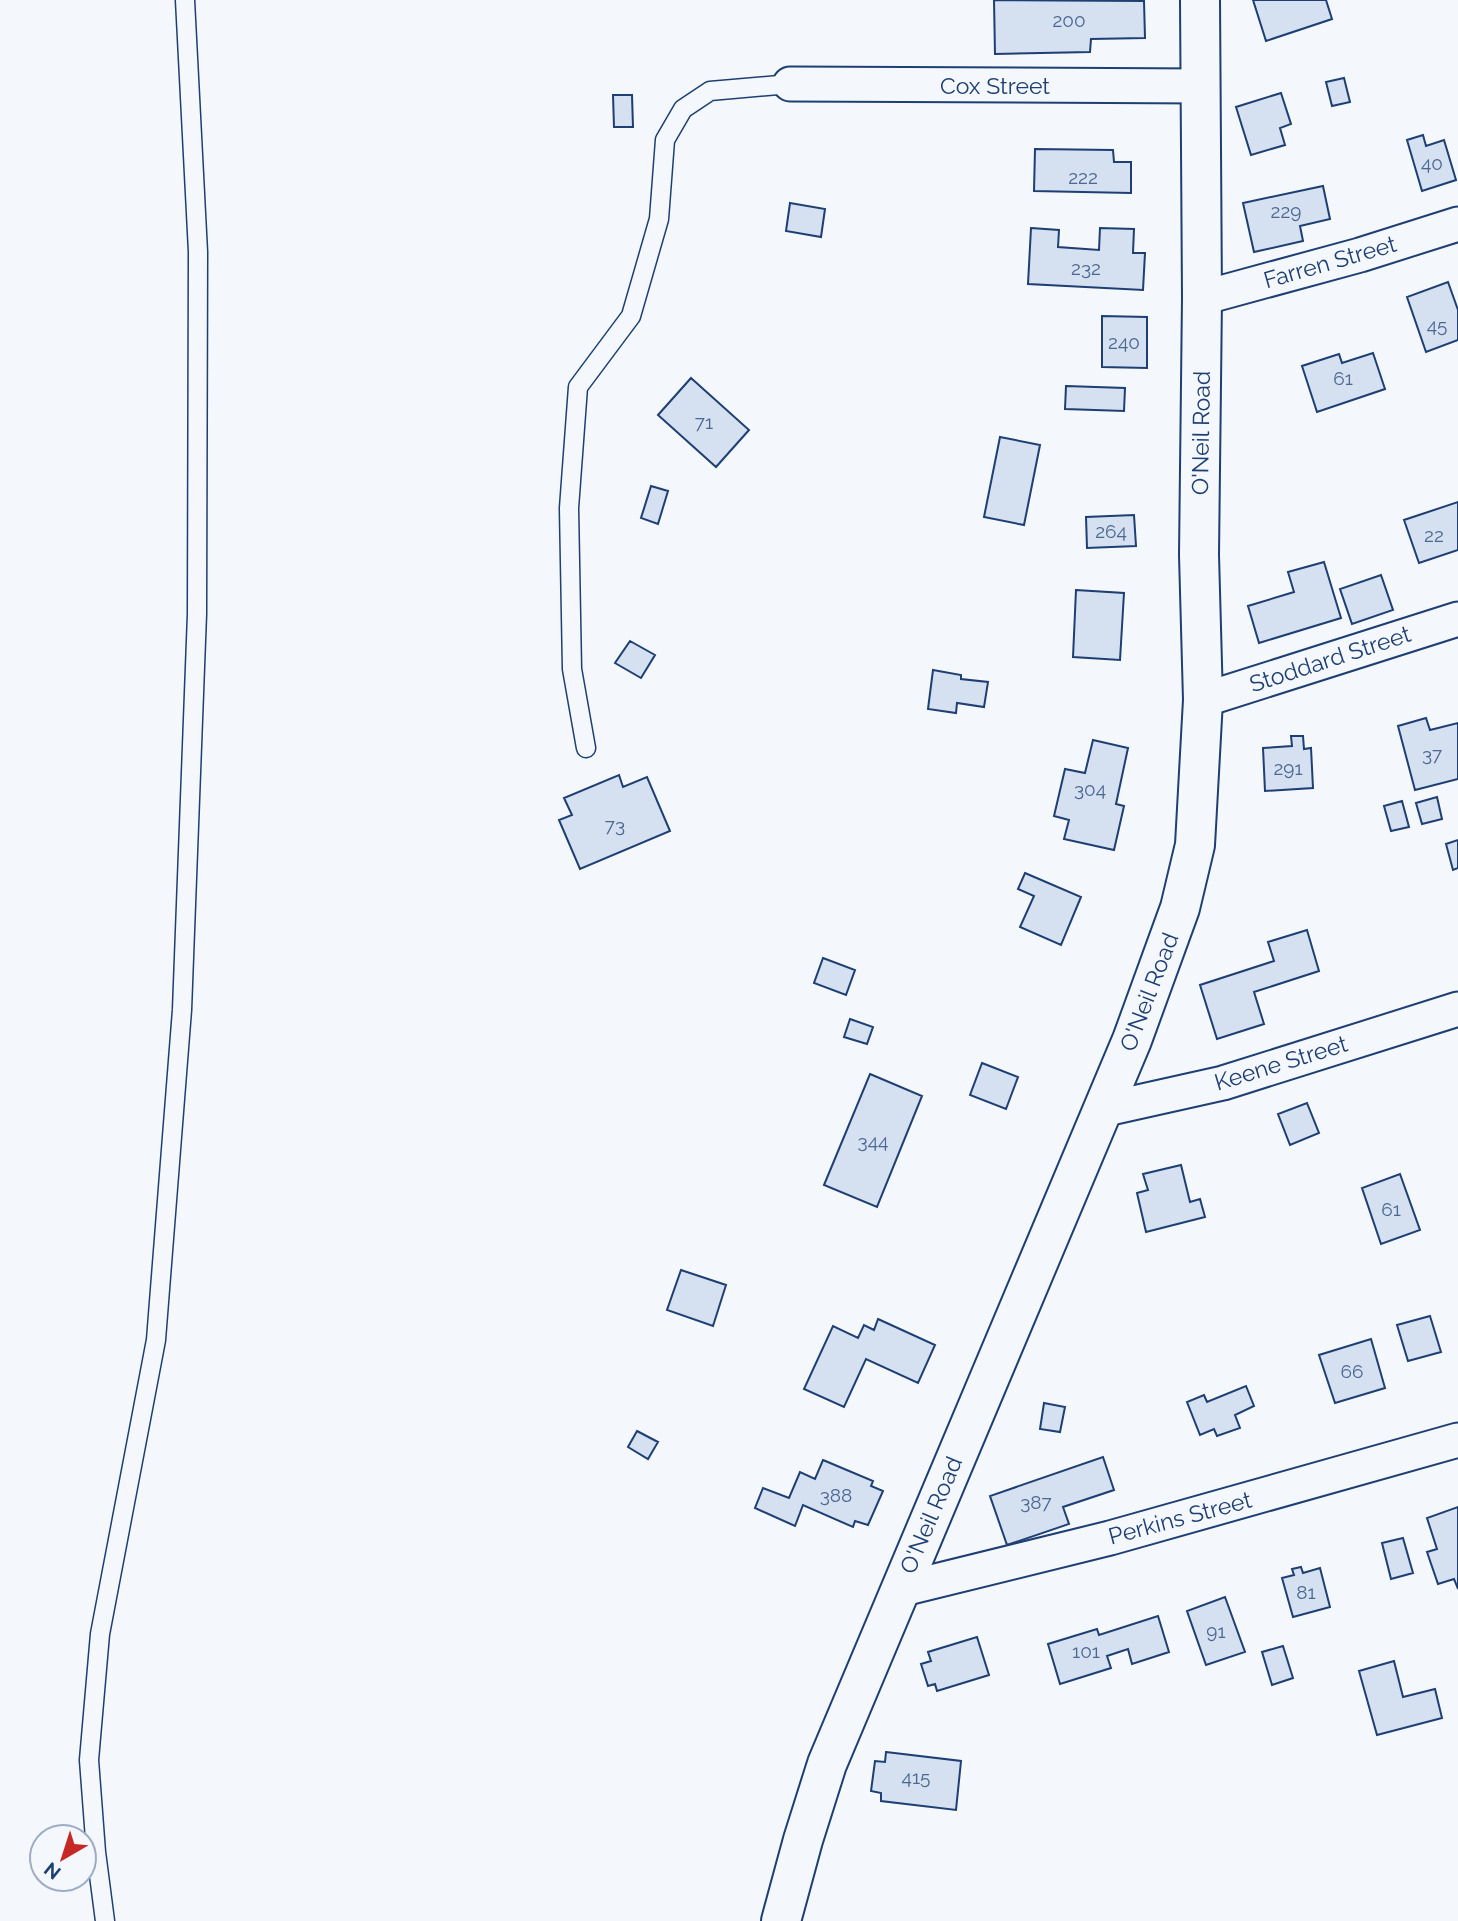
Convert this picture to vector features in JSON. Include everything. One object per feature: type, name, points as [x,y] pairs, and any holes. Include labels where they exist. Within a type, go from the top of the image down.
[{"type":"street","name":"O'Neil Road","points":[[781,1921],[827,1763],[1132,1040],[1180,908],[1195,845],[1203,700],[1199,555],[1202,298],[1200,0]]},
{"type":"street","name":"Cox Street","points":[[790,84],[1200,86]]},
{"type":"street","name":"Farren Street","points":[[1202,298],[1360,255],[1458,224]]},
{"type":"street","name":"Stoddard Street","points":[[1203,700],[1458,619]]},
{"type":"street","name":"Keene Street","points":[[1102,1110],[1223,1083],[1458,1009]]},
{"type":"street","name":"Perkins Street","points":[[899,1590],[1110,1538],[1458,1440]]},
{"type":"lane","points":[[106,1921],[96,1852],[89,1759],[100,1634],[156,1340],[182,1010],[197,614],[198,266],[185,0]]},
{"type":"lane","points":[[586,748],[572,669],[569,508],[578,387],[631,316],[659,219],[665,139],[683,109],[710,91],[790,84]]},
{"type":"building","points":[[994,0],[1144,1],[1145,38],[1091,39],[1090,52],[995,54]]},
{"type":"building","points":[[1253,0],[1326,0],[1332,19],[1266,41]]},
{"type":"building","points":[[1344,78],[1350,102],[1332,106],[1326,82]]},
{"type":"building","points":[[1281,93],[1291,124],[1280,128],[1285,145],[1251,155],[1236,107]]},
{"type":"building","points":[[613,95],[632,95],[633,127],[614,127]]},
{"type":"building","points":[[1423,135],[1426,146],[1444,140],[1456,180],[1422,191],[1407,140]]},
{"type":"building","points":[[1035,149],[1113,150],[1114,162],[1131,162],[1131,193],[1034,191]]},
{"type":"building","points":[[1323,186],[1330,219],[1300,226],[1303,241],[1254,252],[1243,203]]},
{"type":"building","points":[[790,203],[825,209],[821,237],[786,231]]},
{"type":"building","points":[[1031,228],[1059,230],[1058,247],[1099,250],[1100,228],[1134,229],[1133,253],[1145,253],[1143,290],[1028,284]]},
{"type":"building","points":[[1448,282],[1458,310],[1458,340],[1426,352],[1407,297]]},
{"type":"building","points":[[1102,316],[1147,317],[1147,368],[1102,367]]},
{"type":"building","points":[[1373,353],[1385,389],[1317,412],[1302,366],[1339,354],[1342,363]]},
{"type":"building","points":[[691,378],[749,430],[716,467],[658,415]]},
{"type":"building","points":[[1066,386],[1125,388],[1124,411],[1065,409]]},
{"type":"building","points":[[1000,437],[1040,445],[1024,525],[984,517]]},
{"type":"building","points":[[651,486],[668,491],[658,524],[641,518]]},
{"type":"building","points":[[1458,502],[1458,550],[1419,563],[1404,520]]},
{"type":"building","points":[[1134,515],[1136,546],[1087,548],[1086,517]]},
{"type":"building","points":[[1324,562],[1341,618],[1259,643],[1248,606],[1294,592],[1288,572]]},
{"type":"building","points":[[1381,575],[1393,610],[1352,624],[1340,589]]},
{"type":"building","points":[[1076,590],[1124,593],[1120,660],[1073,657]]},
{"type":"building","points":[[630,641],[655,655],[641,678],[615,663]]},
{"type":"building","points":[[933,670],[961,675],[961,679],[988,682],[984,707],[957,703],[956,713],[928,709]]},
{"type":"building","points":[[1426,718],[1430,730],[1458,723],[1458,779],[1415,790],[1398,726]]},
{"type":"building","points":[[1291,736],[1303,736],[1304,749],[1311,748],[1313,788],[1265,791],[1263,748],[1292,746]]},
{"type":"building","points":[[1093,740],[1128,748],[1116,804],[1124,806],[1114,850],[1064,839],[1069,820],[1054,816],[1065,769],[1085,773]]},
{"type":"building","points":[[619,775],[623,787],[647,777],[670,831],[580,869],[559,820],[572,815],[564,798]]},
{"type":"building","points":[[1437,797],[1442,819],[1422,824],[1416,803]]},
{"type":"building","points":[[1402,801],[1409,827],[1391,831],[1384,806]]},
{"type":"building","points":[[1458,840],[1458,868],[1453,870],[1446,844]]},
{"type":"building","points":[[1025,873],[1081,897],[1061,945],[1020,927],[1034,896],[1018,889]]},
{"type":"building","points":[[1307,930],[1319,971],[1254,992],[1264,1024],[1217,1039],[1200,985],[1274,961],[1268,942]]},
{"type":"building","points":[[823,958],[855,970],[846,995],[814,983]]},
{"type":"building","points":[[850,1019],[873,1027],[867,1044],[844,1037]]},
{"type":"building","points":[[982,1063],[1018,1077],[1006,1109],[970,1095]]},
{"type":"building","points":[[870,1074],[922,1096],[877,1207],[824,1185]]},
{"type":"building","points":[[1307,1103],[1319,1133],[1290,1145],[1278,1114]]},
{"type":"building","points":[[1181,1165],[1190,1202],[1200,1199],[1205,1217],[1146,1232],[1137,1193],[1148,1190],[1143,1174]]},
{"type":"building","points":[[1400,1174],[1420,1230],[1381,1244],[1362,1188]]},
{"type":"building","points":[[681,1270],[726,1285],[713,1326],[667,1310]]},
{"type":"building","points":[[1430,1316],[1441,1352],[1408,1361],[1397,1325]]},
{"type":"building","points":[[878,1319],[935,1345],[918,1383],[866,1359],[844,1407],[804,1389],[833,1326],[858,1338],[864,1325],[874,1330]]},
{"type":"building","points":[[1371,1339],[1385,1388],[1335,1403],[1319,1355]]},
{"type":"building","points":[[1246,1386],[1254,1406],[1235,1415],[1240,1428],[1217,1436],[1214,1429],[1200,1435],[1187,1402],[1204,1395],[1207,1402]]},
{"type":"building","points":[[1044,1403],[1065,1407],[1060,1432],[1040,1429]]},
{"type":"building","points":[[637,1431],[658,1442],[648,1459],[628,1447]]},
{"type":"building","points":[[1103,1457],[1114,1490],[1063,1507],[1069,1524],[1007,1545],[990,1496]]},
{"type":"building","points":[[823,1460],[873,1481],[871,1486],[883,1491],[868,1525],[855,1521],[853,1527],[803,1505],[795,1526],[755,1508],[763,1488],[789,1498],[800,1472],[815,1479]]},
{"type":"building","points":[[1458,1507],[1458,1589],[1454,1579],[1438,1584],[1427,1552],[1437,1549],[1427,1518]]},
{"type":"building","points":[[1403,1538],[1413,1573],[1391,1579],[1382,1543]]},
{"type":"building","points":[[1301,1567],[1303,1573],[1320,1568],[1330,1607],[1293,1617],[1282,1578],[1294,1575],[1292,1569]]},
{"type":"building","points":[[1225,1597],[1245,1652],[1206,1665],[1187,1611]]},
{"type":"building","points":[[1158,1616],[1169,1652],[1132,1664],[1128,1649],[1107,1656],[1111,1668],[1060,1684],[1048,1644],[1097,1629],[1099,1635]]},
{"type":"building","points":[[977,1637],[989,1675],[937,1691],[935,1684],[928,1686],[921,1664],[931,1661],[928,1652]]},
{"type":"building","points":[[1283,1646],[1293,1678],[1272,1685],[1262,1652]]},
{"type":"building","points":[[1394,1661],[1403,1697],[1435,1689],[1442,1718],[1377,1735],[1359,1671]]},
{"type":"building","points":[[886,1752],[961,1761],[956,1810],[881,1801],[881,1793],[871,1791],[875,1761],[885,1762]]}]
